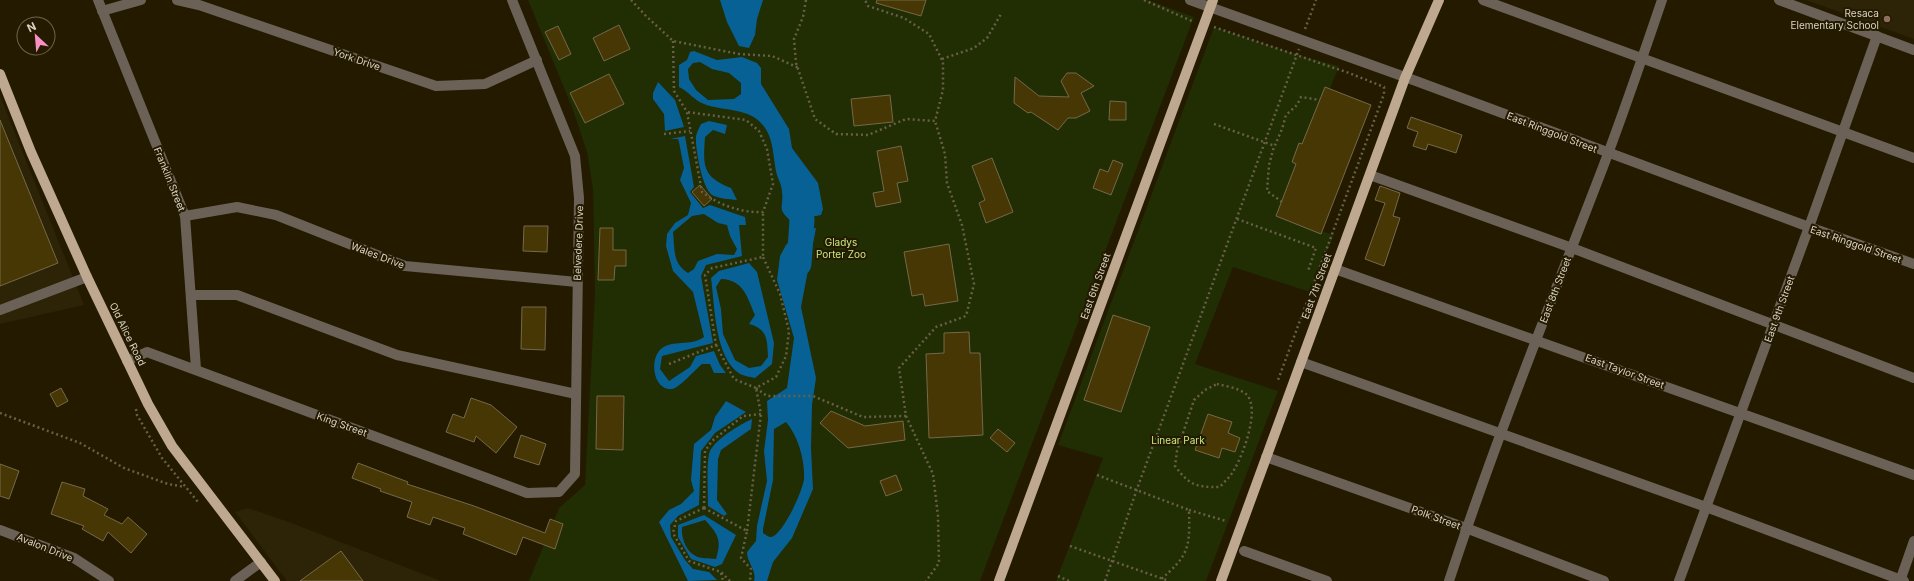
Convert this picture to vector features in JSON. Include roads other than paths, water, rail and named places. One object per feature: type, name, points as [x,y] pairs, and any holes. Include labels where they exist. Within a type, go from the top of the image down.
[{"type":"main road","name":"East 7th Street","points":[[1221,581],[1405,78],[1439,0]]},
{"type":"main road","name":"East 6th Street","points":[[999,581],[1212,4]]},
{"type":"main road","name":"Old Alice Road","points":[[0,74],[31,152],[87,277],[148,404],[172,446],[275,581]]},
{"type":"street","name":"Franklin Street","points":[[98,0],[185,216],[196,369]]},
{"type":"street","points":[[102,11],[141,0]]},
{"type":"street","name":"York Drive","points":[[177,0],[199,5],[436,86],[485,84],[537,60]]},
{"type":"street","name":"Belvedere Drive","points":[[512,0],[575,156],[580,198],[577,282],[575,474],[559,492]]},
{"type":"street","name":"East Ringgold Street","points":[[1190,0],[1212,4],[1301,40],[1809,227],[1914,264]]},
{"type":"street","points":[[1483,0],[1641,60],[1914,158]]},
{"type":"street","name":"East 8th Street","points":[[1449,581],[1466,528],[1536,339],[1608,153],[1662,0]]},
{"type":"street","points":[[1779,0],[1914,50]]},
{"type":"street","name":"East 9th Street","points":[[1679,581],[1774,324],[1877,36]]},
{"type":"street","points":[[1370,175],[1572,248],[1914,378]]},
{"type":"street","name":"Wales Drive","points":[[185,216],[237,207],[276,215],[405,266],[577,282]]},
{"type":"street","name":"East Taylor Street","points":[[1335,268],[1914,475]]},
{"type":"street","points":[[0,310],[87,277]]},
{"type":"street","points":[[190,295],[237,295],[397,356],[576,394]]},
{"type":"street","name":"King Street","points":[[127,361],[147,352],[527,493],[559,492]]},
{"type":"street","points":[[1301,362],[1501,435],[1706,507],[1901,581],[1914,541]]},
{"type":"street","name":"Polk Street","points":[[1266,457],[1466,528],[1604,581]]},
{"type":"street","name":"Avalon Drive","points":[[0,530],[74,558],[109,581]]},
{"type":"street","points":[[1244,551],[1327,581]]},
{"type":"street","points":[[235,581],[261,562]]},
{"type":"water","points":[[720,0],[763,0],[757,19],[755,35],[749,48],[739,46],[727,22]]},
{"type":"water","points":[[694,51],[717,60],[742,57],[757,63],[761,68],[761,84],[789,129],[792,148],[818,183],[823,209],[821,215],[791,221],[786,217],[782,210],[782,188],[777,175],[772,146],[768,133],[759,121],[747,114],[704,104],[679,87],[679,65],[687,60],[690,52]],"holes":[[[700,62],[712,69],[729,73],[741,83],[741,94],[734,99],[708,100],[696,90],[689,79],[688,69],[693,63]]]},
{"type":"water","points":[[658,82],[675,100],[684,127],[665,131],[664,114],[653,99],[653,93]]},
{"type":"water","points":[[709,121],[727,125],[725,134],[713,130],[705,137],[704,155],[706,169],[714,179],[731,188],[737,200],[712,195],[705,185],[698,158],[696,136],[701,124]]},
{"type":"water","points":[[685,136],[694,187],[690,192],[703,208],[710,205],[745,217],[746,225],[739,225],[742,256],[706,265],[701,276],[713,343],[662,356],[660,369],[669,381],[690,367],[696,356],[714,351],[720,365],[726,373],[714,373],[710,364],[702,364],[683,382],[672,389],[661,385],[657,380],[654,367],[657,354],[661,349],[671,344],[693,342],[704,337],[693,292],[673,271],[666,246],[667,234],[675,223],[688,215],[691,203],[680,180],[684,168],[679,142],[678,139],[670,139]],"holes":[[[704,214],[718,223],[727,225],[730,236],[737,249],[734,255],[717,254],[698,261],[694,269],[688,273],[679,265],[675,255],[673,232],[692,216]]]},
{"type":"water","points":[[816,228],[801,307],[816,378],[812,405],[811,448],[813,489],[792,538],[773,562],[767,581],[754,581],[755,577],[747,556],[747,552],[756,541],[757,526],[767,481],[764,451],[768,420],[767,401],[787,388],[794,338],[777,280],[780,256],[786,245],[799,230]],"holes":[[[786,422],[794,434],[802,456],[804,472],[803,485],[792,511],[781,529],[770,537],[763,533],[763,529],[773,480],[774,429]]]},
{"type":"water","points":[[749,263],[757,272],[774,343],[772,364],[755,378],[740,374],[731,366],[720,344],[711,278],[719,271]],"holes":[[[721,279],[729,280],[740,286],[744,291],[755,315],[749,324],[760,329],[767,340],[768,357],[761,366],[749,368],[735,360],[723,334],[721,309],[716,287]]]},
{"type":"water","points":[[726,401],[746,412],[715,433],[701,451],[699,505],[678,516],[670,525],[671,537],[685,560],[693,569],[709,572],[717,580],[688,581],[659,522],[669,510],[681,504],[694,491],[691,480],[694,444],[711,430],[715,417]]},
{"type":"water","points":[[752,419],[751,429],[721,450],[718,459],[717,500],[727,514],[724,516],[708,506],[708,469],[710,451],[722,437]]},
{"type":"water","points":[[704,515],[736,535],[722,564],[715,567],[691,559],[678,537],[678,525]],"holes":[[[705,520],[716,533],[719,542],[716,559],[699,557],[691,553],[684,542],[682,534],[682,527]]]},
{"type":"waterway","points":[[796,187],[802,220],[799,264]]},
{"type":"place","name":"Resaca Elementary School","points":[[1887,19]]},
{"type":"park label","name":"Gladys Porter Zoo","points":[[841,248]]},
{"type":"park label","name":"Linear Park","points":[[1178,440]]}]
